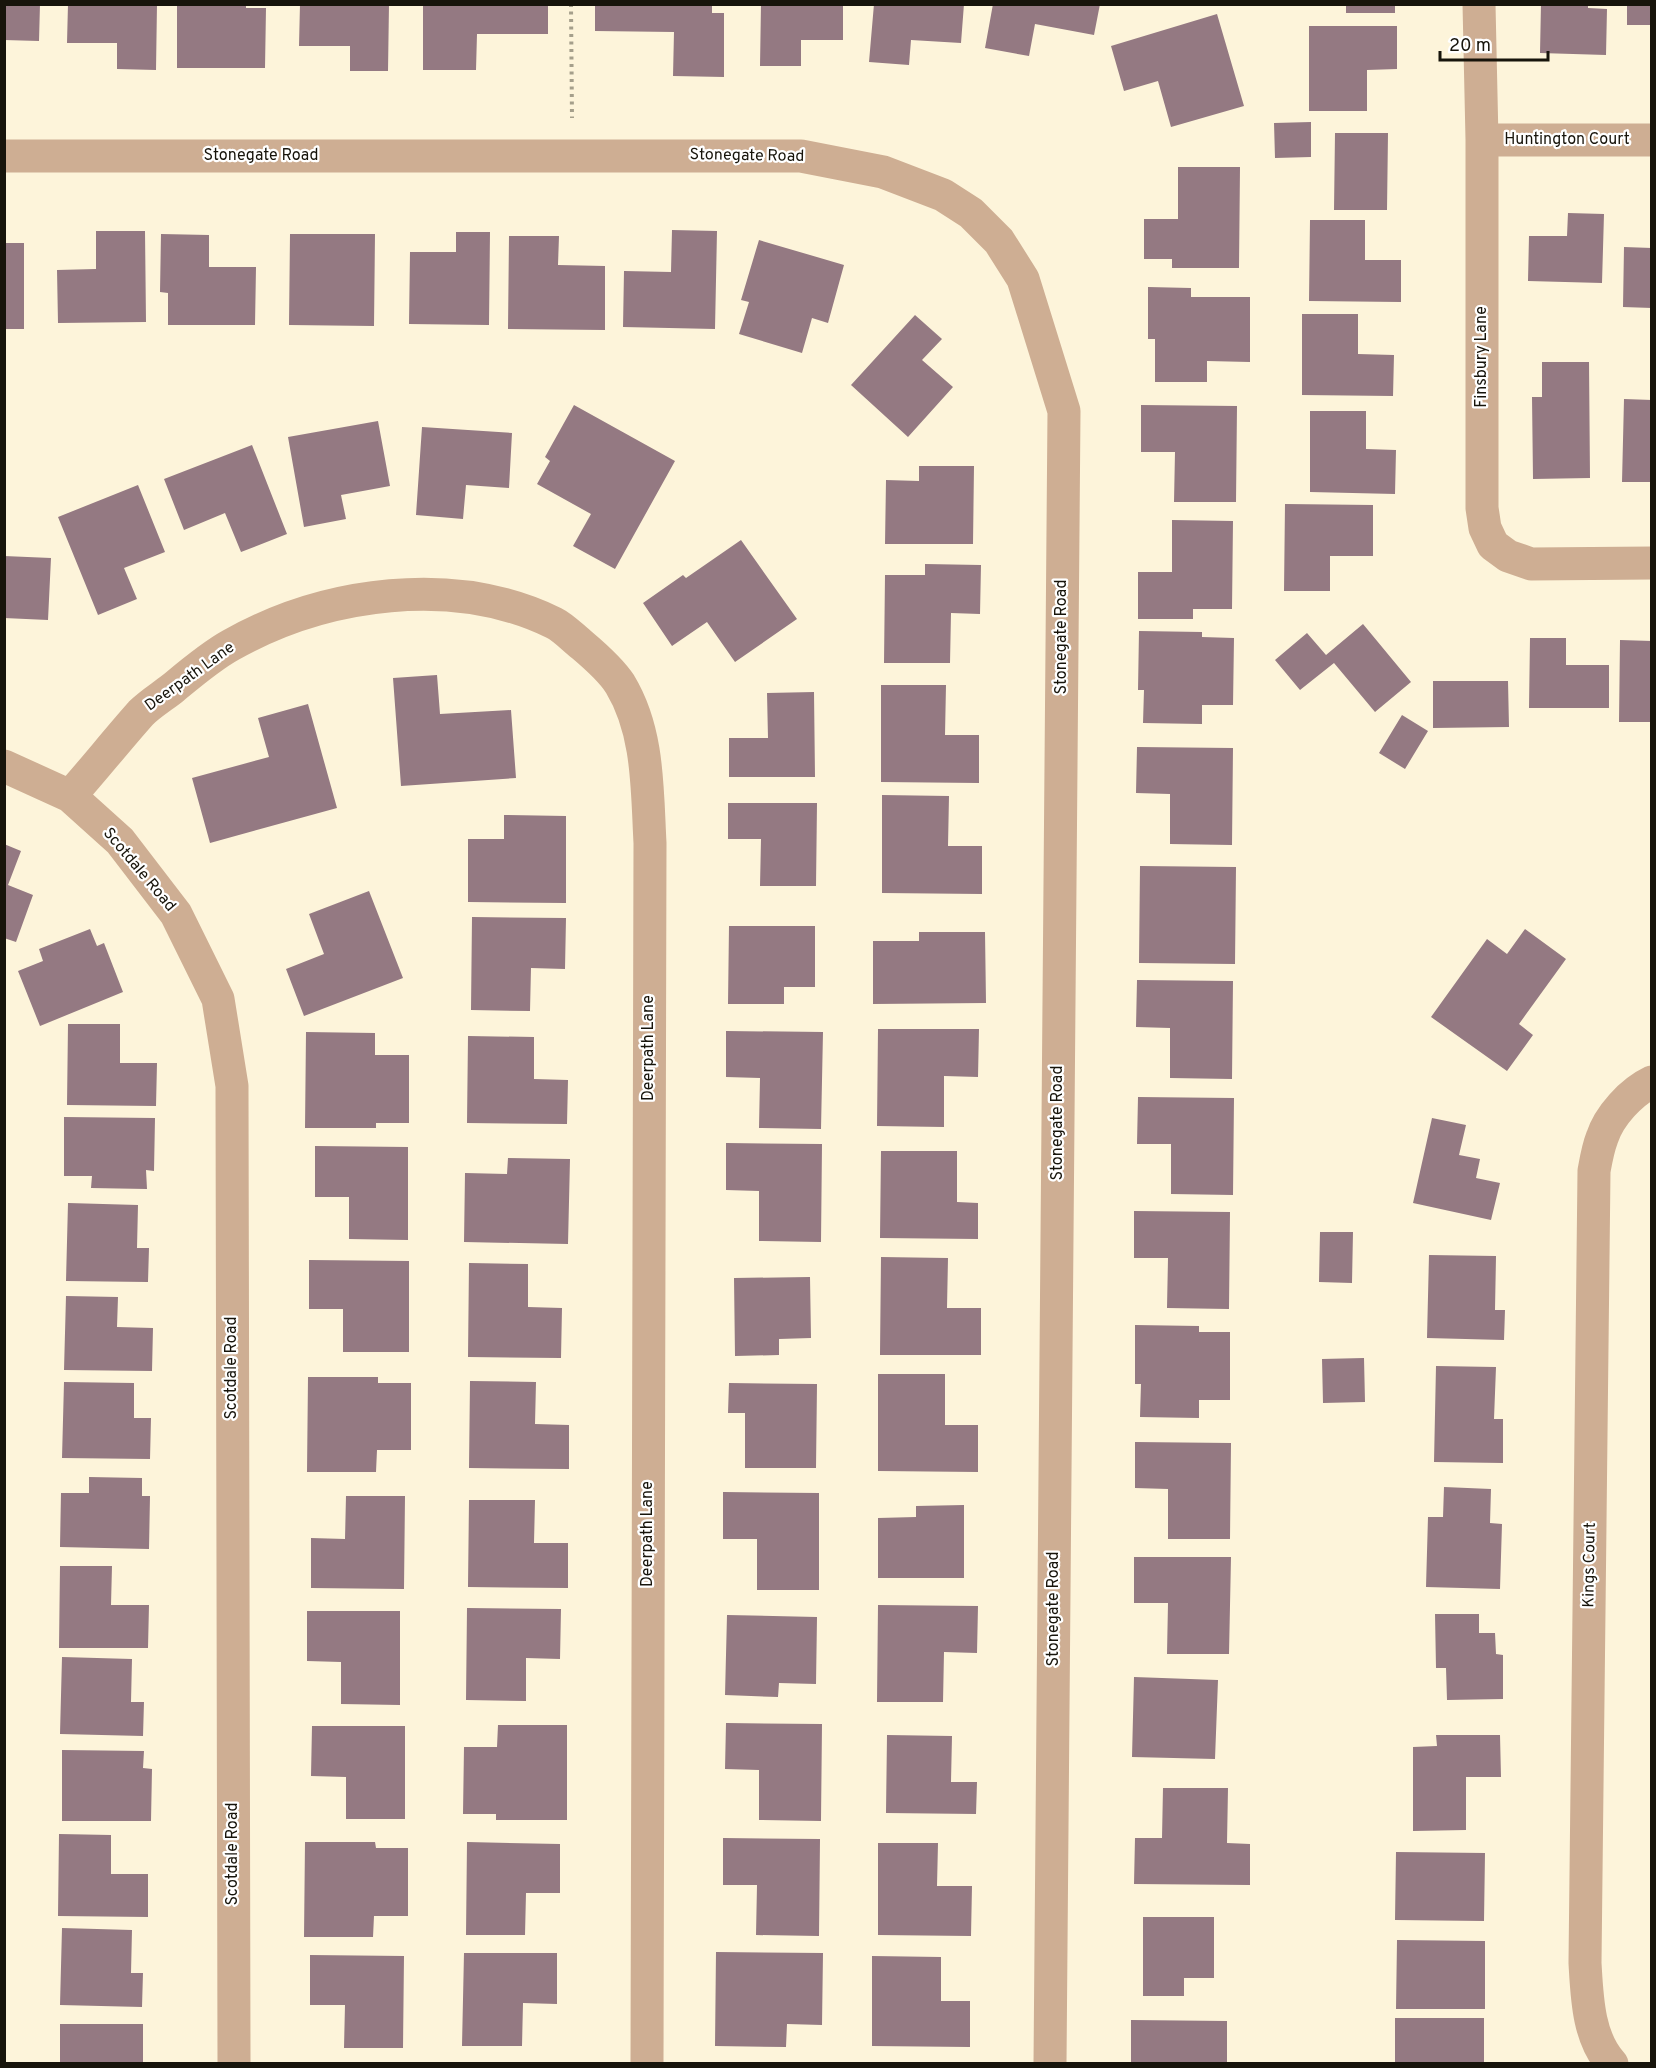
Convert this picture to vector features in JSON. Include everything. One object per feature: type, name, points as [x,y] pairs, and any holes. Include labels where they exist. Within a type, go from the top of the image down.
[{"type":"street","name":"Finsbury Lane","points":[[1479,4],[1482,140],[1482,508],[1485,528],[1493,544],[1508,556],[1531,564],[1652,564]]},
{"type":"street","name":"Huntington Court","points":[[1482,140],[1652,140]]},
{"type":"street","name":"Stonegate Road","points":[[4,156],[801,156],[883,172],[944,195],[971,213],[999,241],[1023,279],[1064,411],[1050,2064]]},
{"type":"street","name":"Deerpath Lane","points":[[70,796],[143,712],[230,645],[286,619],[334,605],[383,597],[429,594],[475,598],[517,607],[556,624],[592,653],[620,683],[637,725],[645,758],[650,843],[647,2064]]},
{"type":"street","name":"Scotdale Road","points":[[4,766],[70,796],[120,842],[176,914],[218,999],[232,1086],[234,2064]]},
{"type":"street","name":"Kings Court","points":[[1612,2064],[1606,2057],[1593,2028],[1587,1998],[1585,1964],[1594,1171],[1602,1136],[1617,1111],[1642,1087],[1652,1082]]},
{"type":"path","points":[[572,4],[572,118]]},
{"type":"building","points":[[4,4],[40,4],[39,41],[4,40]]},
{"type":"building","points":[[68,4],[157,4],[156,70],[117,69],[117,43],[67,43]]},
{"type":"building","points":[[177,4],[246,4],[246,8],[266,8],[265,68],[177,68]]},
{"type":"building","points":[[300,4],[389,4],[388,71],[350,71],[350,46],[299,46]]},
{"type":"building","points":[[423,4],[548,4],[548,34],[477,34],[476,70],[423,70]]},
{"type":"building","points":[[595,4],[712,4],[712,13],[724,13],[724,77],[673,76],[674,32],[595,31]]},
{"type":"building","points":[[761,4],[843,4],[843,40],[801,40],[801,66],[760,66]]},
{"type":"building","points":[[874,4],[964,4],[961,43],[911,40],[909,65],[869,62]]},
{"type":"building","points":[[993,4],[1100,4],[1094,35],[1035,24],[1029,56],[985,48]]},
{"type":"building","points":[[1346,4],[1395,4],[1395,13],[1346,13]]},
{"type":"building","points":[[1541,4],[1588,4],[1588,8],[1607,9],[1606,55],[1540,53]]},
{"type":"building","points":[[1627,4],[1652,4],[1652,25],[1627,25]]},
{"type":"building","points":[[1217,14],[1244,106],[1171,127],[1158,81],[1124,91],[1111,46]]},
{"type":"building","points":[[1309,26],[1397,26],[1397,69],[1367,70],[1367,111],[1309,111]]},
{"type":"building","points":[[1311,122],[1311,157],[1275,158],[1274,123]]},
{"type":"building","points":[[1335,133],[1388,133],[1387,210],[1334,210]]},
{"type":"building","points":[[1178,167],[1240,167],[1239,268],[1172,268],[1172,259],[1144,259],[1144,219],[1178,219]]},
{"type":"building","points":[[1568,213],[1604,214],[1602,283],[1528,281],[1529,236],[1567,236]]},
{"type":"building","points":[[1310,220],[1365,220],[1365,260],[1401,260],[1401,302],[1309,301]]},
{"type":"building","points":[[672,230],[717,231],[715,329],[623,327],[624,271],[671,272]]},
{"type":"building","points":[[96,231],[145,231],[146,322],[58,323],[57,270],[96,269]]},
{"type":"building","points":[[456,232],[490,232],[489,325],[409,324],[410,252],[456,252]]},
{"type":"building","points":[[161,234],[209,235],[209,267],[256,267],[255,325],[168,325],[168,293],[160,292]]},
{"type":"building","points":[[290,234],[375,234],[374,326],[289,325]]},
{"type":"building","points":[[509,236],[559,236],[558,265],[605,266],[605,330],[508,329]]},
{"type":"building","points":[[759,240],[844,265],[828,323],[812,318],[802,353],[739,334],[749,302],[741,300]]},
{"type":"building","points":[[4,243],[24,243],[24,329],[4,329]]},
{"type":"building","points":[[1624,247],[1652,248],[1652,308],[1623,307]]},
{"type":"building","points":[[1148,287],[1191,288],[1191,297],[1250,297],[1250,362],[1207,361],[1207,382],[1155,382],[1155,339],[1148,339]]},
{"type":"building","points":[[1302,314],[1358,314],[1358,354],[1394,355],[1393,396],[1302,395]]},
{"type":"building","points":[[915,315],[942,339],[922,360],[953,387],[908,437],[851,385]]},
{"type":"building","points":[[1542,362],[1589,362],[1590,478],[1533,479],[1532,397],[1542,397]]},
{"type":"building","points":[[1624,399],[1652,400],[1652,482],[1622,482]]},
{"type":"building","points":[[574,405],[675,461],[615,569],[573,546],[591,514],[537,484],[550,461],[545,457]]},
{"type":"building","points":[[1141,405],[1237,406],[1236,502],[1174,502],[1175,452],[1141,452]]},
{"type":"building","points":[[1310,411],[1366,411],[1366,449],[1396,450],[1395,494],[1310,492]]},
{"type":"building","points":[[378,421],[390,486],[341,495],[346,519],[304,527],[288,437]]},
{"type":"building","points":[[422,427],[512,433],[509,488],[466,485],[463,519],[416,515]]},
{"type":"building","points":[[252,445],[287,534],[241,552],[225,513],[184,530],[164,479]]},
{"type":"building","points":[[919,466],[974,466],[973,544],[885,544],[886,480],[919,481]]},
{"type":"building","points":[[138,485],[165,552],[124,568],[137,599],[98,615],[58,517]]},
{"type":"building","points":[[1285,504],[1373,505],[1373,556],[1330,556],[1330,591],[1284,591]]},
{"type":"building","points":[[1172,520],[1233,521],[1232,609],[1193,609],[1193,619],[1138,619],[1138,572],[1172,572]]},
{"type":"building","points":[[741,540],[797,619],[735,662],[707,622],[672,646],[643,603],[683,575],[686,578]]},
{"type":"building","points":[[4,556],[51,558],[48,620],[4,618]]},
{"type":"building","points":[[925,564],[981,565],[980,614],[951,613],[950,663],[884,663],[885,575],[925,575]]},
{"type":"building","points":[[1363,624],[1411,682],[1375,712],[1334,663],[1300,690],[1275,660],[1307,633],[1326,655]]},
{"type":"building","points":[[1139,631],[1202,632],[1202,637],[1234,638],[1233,705],[1202,705],[1202,724],[1143,723],[1144,690],[1138,690]]},
{"type":"building","points":[[1530,638],[1566,638],[1566,665],[1609,665],[1609,708],[1529,708]]},
{"type":"building","points":[[1620,640],[1652,641],[1652,722],[1619,722]]},
{"type":"building","points":[[437,675],[440,714],[511,710],[516,778],[401,786],[393,678]]},
{"type":"building","points":[[1433,681],[1508,681],[1509,727],[1433,728]]},
{"type":"building","points":[[881,685],[946,685],[945,735],[979,735],[979,783],[881,782]]},
{"type":"building","points":[[814,692],[815,777],[729,777],[729,738],[768,738],[767,693]]},
{"type":"building","points":[[308,704],[337,808],[210,843],[192,778],[269,757],[258,718]]},
{"type":"building","points":[[1402,715],[1428,731],[1405,769],[1379,753]]},
{"type":"building","points":[[1137,747],[1233,748],[1232,845],[1170,844],[1170,794],[1136,793]]},
{"type":"building","points":[[882,795],[949,796],[948,846],[982,846],[982,894],[882,893]]},
{"type":"building","points":[[728,803],[817,803],[816,886],[760,886],[761,839],[728,839]]},
{"type":"building","points":[[504,815],[566,816],[566,903],[468,902],[468,839],[504,839]]},
{"type":"building","points":[[4,844],[21,851],[8,885],[33,895],[16,942],[4,938]]},
{"type":"building","points":[[1140,866],[1236,867],[1235,964],[1139,963]]},
{"type":"building","points":[[369,891],[403,978],[304,1016],[286,969],[324,954],[309,914]]},
{"type":"building","points":[[472,917],[566,918],[565,969],[531,968],[530,1011],[471,1010]]},
{"type":"building","points":[[729,926],[815,926],[815,987],[784,987],[784,1004],[728,1004]]},
{"type":"building","points":[[90,929],[97,946],[104,943],[123,992],[40,1026],[18,971],[43,961],[39,949]]},
{"type":"building","points":[[1525,929],[1566,959],[1519,1024],[1533,1035],[1507,1071],[1431,1017],[1487,939],[1507,954]]},
{"type":"building","points":[[919,932],[985,932],[986,1003],[873,1004],[873,941],[919,941]]},
{"type":"building","points":[[1137,980],[1233,981],[1232,1079],[1170,1078],[1170,1028],[1136,1027]]},
{"type":"building","points":[[68,1024],[120,1024],[120,1063],[157,1063],[156,1106],[67,1105]]},
{"type":"building","points":[[878,1029],[979,1029],[978,1077],[944,1076],[944,1127],[877,1126]]},
{"type":"building","points":[[726,1031],[823,1032],[821,1129],[759,1128],[760,1078],[726,1077]]},
{"type":"building","points":[[306,1032],[375,1033],[375,1055],[409,1055],[409,1123],[376,1123],[376,1128],[305,1128]]},
{"type":"building","points":[[468,1036],[534,1037],[534,1079],[568,1080],[567,1124],[467,1123]]},
{"type":"building","points":[[1138,1097],[1234,1098],[1233,1195],[1171,1194],[1171,1144],[1137,1144]]},
{"type":"building","points":[[64,1117],[155,1118],[154,1171],[146,1170],[147,1189],[91,1188],[92,1176],[64,1176]]},
{"type":"building","points":[[1432,1118],[1466,1125],[1459,1155],[1480,1159],[1476,1178],[1500,1183],[1491,1220],[1413,1203]]},
{"type":"building","points":[[726,1143],[822,1144],[821,1242],[759,1241],[759,1191],[726,1190]]},
{"type":"building","points":[[315,1146],[408,1147],[408,1240],[349,1239],[349,1197],[315,1197]]},
{"type":"building","points":[[881,1151],[957,1151],[957,1202],[978,1203],[978,1239],[880,1238]]},
{"type":"building","points":[[508,1158],[570,1159],[568,1244],[464,1242],[465,1173],[507,1174]]},
{"type":"building","points":[[68,1203],[138,1205],[137,1248],[149,1248],[148,1282],[66,1281]]},
{"type":"building","points":[[1134,1211],[1230,1212],[1229,1309],[1167,1308],[1168,1258],[1134,1258]]},
{"type":"building","points":[[1320,1232],[1353,1232],[1352,1283],[1319,1282]]},
{"type":"building","points":[[1429,1255],[1496,1256],[1495,1310],[1505,1310],[1504,1340],[1427,1338]]},
{"type":"building","points":[[881,1257],[948,1258],[947,1308],[981,1308],[981,1355],[880,1355]]},
{"type":"building","points":[[309,1260],[409,1261],[409,1352],[343,1352],[343,1309],[309,1309]]},
{"type":"building","points":[[469,1263],[528,1264],[528,1307],[562,1308],[561,1358],[468,1357]]},
{"type":"building","points":[[810,1277],[811,1338],[779,1339],[779,1355],[735,1356],[734,1278]]},
{"type":"building","points":[[66,1296],[118,1297],[117,1327],[153,1328],[152,1371],[64,1370]]},
{"type":"building","points":[[1135,1325],[1199,1326],[1199,1332],[1230,1332],[1230,1400],[1199,1400],[1199,1418],[1140,1417],[1141,1384],[1135,1384]]},
{"type":"building","points":[[1364,1358],[1365,1402],[1323,1403],[1322,1359]]},
{"type":"building","points":[[1436,1366],[1496,1367],[1494,1419],[1503,1419],[1503,1463],[1434,1462]]},
{"type":"building","points":[[878,1374],[945,1374],[945,1425],[978,1425],[978,1472],[878,1471]]},
{"type":"building","points":[[308,1377],[378,1377],[378,1383],[411,1383],[411,1450],[377,1450],[376,1472],[307,1472]]},
{"type":"building","points":[[470,1381],[536,1382],[535,1424],[569,1425],[569,1469],[469,1468]]},
{"type":"building","points":[[64,1382],[134,1383],[134,1418],[151,1418],[150,1459],[62,1458]]},
{"type":"building","points":[[729,1383],[817,1384],[816,1468],[745,1468],[745,1413],[728,1413]]},
{"type":"building","points":[[1135,1442],[1231,1443],[1230,1539],[1168,1539],[1168,1489],[1135,1488]]},
{"type":"building","points":[[89,1477],[142,1478],[142,1496],[150,1496],[149,1549],[60,1547],[61,1493],[89,1493]]},
{"type":"building","points":[[1444,1487],[1491,1489],[1490,1523],[1502,1524],[1500,1589],[1426,1587],[1428,1517],[1443,1517]]},
{"type":"building","points":[[723,1492],[819,1493],[819,1590],[757,1590],[757,1539],[723,1539]]},
{"type":"building","points":[[346,1496],[405,1496],[404,1589],[311,1588],[311,1538],[345,1539]]},
{"type":"building","points":[[469,1500],[535,1500],[534,1543],[568,1543],[568,1588],[468,1587]]},
{"type":"building","points":[[964,1505],[964,1578],[878,1578],[878,1518],[916,1517],[916,1506]]},
{"type":"building","points":[[1134,1557],[1231,1557],[1229,1654],[1167,1654],[1168,1603],[1134,1603]]},
{"type":"building","points":[[60,1566],[112,1566],[111,1605],[149,1605],[148,1648],[59,1648]]},
{"type":"building","points":[[878,1605],[978,1606],[977,1653],[944,1652],[943,1702],[877,1702]]},
{"type":"building","points":[[467,1608],[561,1609],[560,1659],[526,1658],[526,1701],[466,1700]]},
{"type":"building","points":[[307,1611],[400,1611],[400,1705],[341,1704],[341,1662],[307,1661]]},
{"type":"building","points":[[1435,1614],[1479,1614],[1479,1633],[1495,1633],[1496,1654],[1503,1655],[1503,1699],[1447,1700],[1446,1668],[1436,1668]]},
{"type":"building","points":[[727,1615],[817,1617],[816,1684],[779,1683],[778,1697],[725,1695]]},
{"type":"building","points":[[62,1657],[132,1659],[131,1702],[144,1702],[143,1736],[60,1734]]},
{"type":"building","points":[[1134,1677],[1218,1680],[1215,1759],[1132,1757]]},
{"type":"building","points":[[726,1723],[822,1724],[821,1821],[759,1820],[759,1770],[725,1769]]},
{"type":"building","points":[[498,1725],[567,1725],[567,1820],[496,1820],[496,1814],[463,1814],[464,1747],[497,1747]]},
{"type":"building","points":[[312,1726],[405,1726],[405,1819],[346,1819],[346,1777],[311,1776]]},
{"type":"building","points":[[887,1735],[952,1736],[951,1782],[977,1782],[976,1814],[886,1813]]},
{"type":"building","points":[[1436,1735],[1500,1735],[1501,1777],[1466,1777],[1466,1830],[1413,1831],[1413,1747],[1437,1746]]},
{"type":"building","points":[[62,1750],[144,1751],[143,1768],[152,1769],[151,1821],[62,1821]]},
{"type":"building","points":[[1163,1788],[1228,1788],[1227,1843],[1250,1844],[1250,1885],[1134,1884],[1135,1838],[1162,1838]]},
{"type":"building","points":[[59,1834],[111,1835],[111,1874],[148,1874],[148,1917],[58,1916]]},
{"type":"building","points":[[723,1838],[820,1839],[819,1936],[756,1935],[757,1885],[723,1885]]},
{"type":"building","points":[[305,1842],[375,1842],[376,1848],[408,1848],[408,1916],[374,1916],[373,1937],[304,1937]]},
{"type":"building","points":[[467,1842],[560,1844],[560,1893],[526,1893],[525,1935],[466,1935]]},
{"type":"building","points":[[878,1843],[938,1843],[937,1886],[972,1886],[971,1936],[878,1935]]},
{"type":"building","points":[[1396,1852],[1485,1853],[1484,1921],[1395,1920]]},
{"type":"building","points":[[1143,1917],[1214,1917],[1214,1978],[1184,1978],[1184,1996],[1143,1996]]},
{"type":"building","points":[[62,1928],[132,1930],[131,1973],[143,1973],[142,2007],[60,2005]]},
{"type":"building","points":[[1397,1940],[1485,1941],[1485,2009],[1396,2009]]},
{"type":"building","points":[[716,1952],[823,1953],[822,2025],[787,2024],[786,2047],[715,2046]]},
{"type":"building","points":[[464,1953],[557,1953],[557,2004],[523,2003],[522,2046],[462,2046]]},
{"type":"building","points":[[310,1955],[404,1956],[403,2048],[344,2048],[345,2005],[310,2005]]},
{"type":"building","points":[[872,1956],[941,1957],[941,2001],[970,2001],[970,2047],[872,2046]]},
{"type":"building","points":[[1395,2018],[1484,2018],[1484,2064],[1395,2064]]},
{"type":"building","points":[[1131,2020],[1227,2021],[1227,2064],[1131,2064]]},
{"type":"building","points":[[60,2024],[143,2024],[143,2064],[60,2064]]}]
